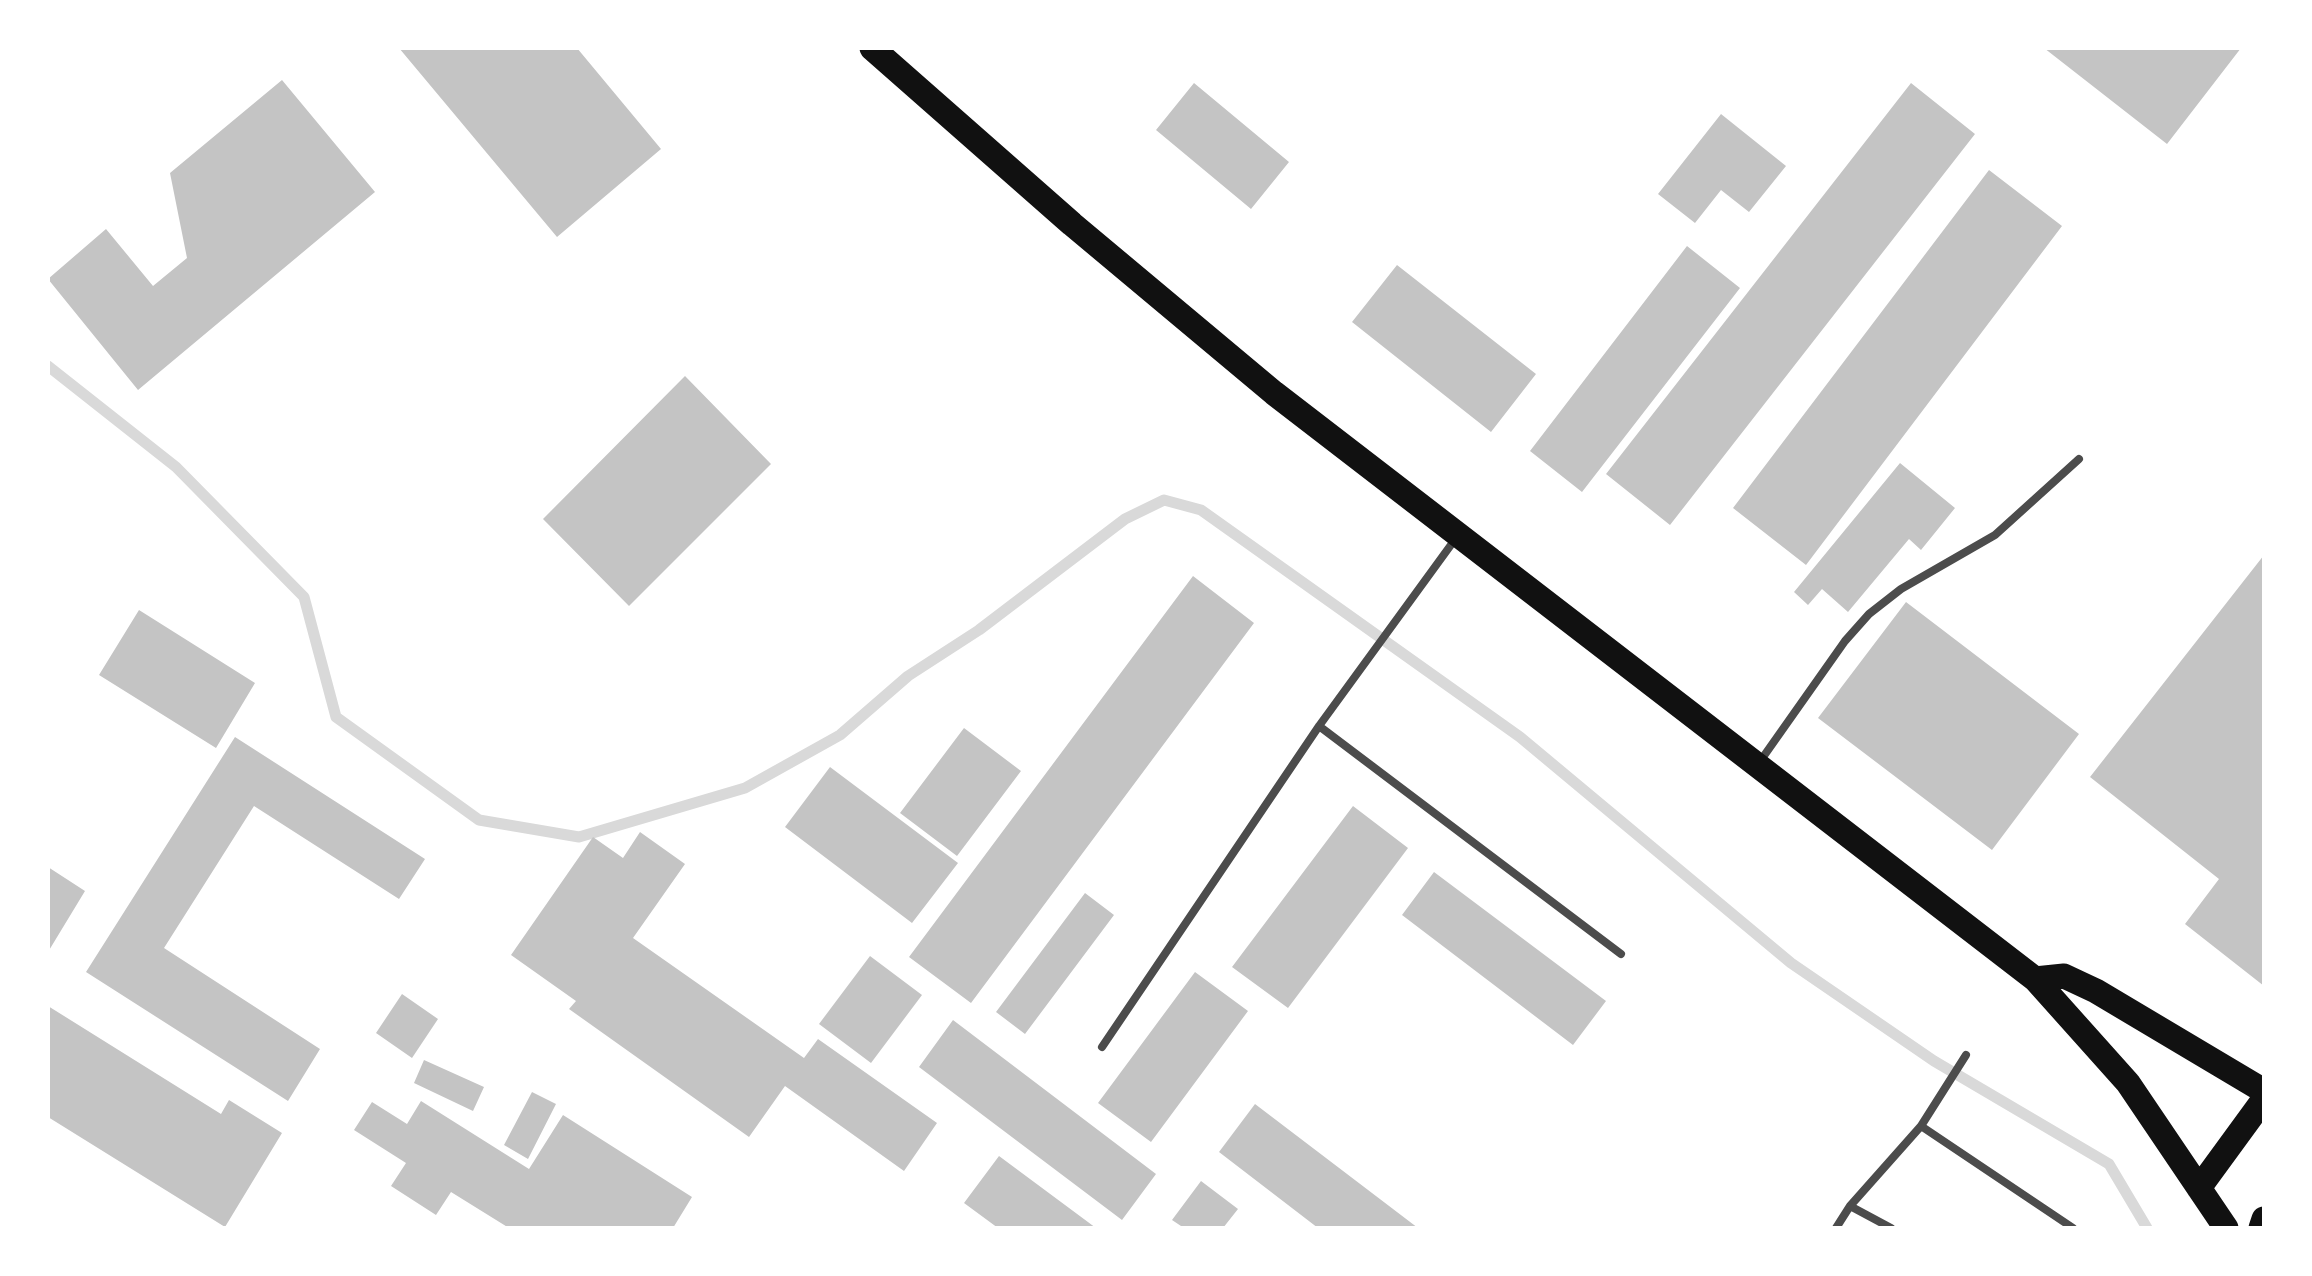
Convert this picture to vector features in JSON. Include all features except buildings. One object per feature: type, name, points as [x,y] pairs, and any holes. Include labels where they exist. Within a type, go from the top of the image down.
[{"type":"main road","points":[[872,48],[1072,224],[1274,393],[2035,979],[2105,1054],[2226,1228]]},
{"type":"main road","points":[[2035,979],[2064,976],[2096,991],[2264,1091]]},
{"type":"main road","points":[[2200,1188],[2264,1099]]},
{"type":"main road","points":[[2262,1228],[2264,1219]]},
{"type":"lane","points":[[1758,764],[1834,656],[1870,614],[1901,588],[1994,534],[2079,460]]},
{"type":"lane","points":[[1102,1047],[1319,726],[1457,537]]},
{"type":"lane","points":[[1319,726],[1621,954]]},
{"type":"lane","points":[[1836,1228],[1850,1206],[1921,1126],[1966,1055]]},
{"type":"lane","points":[[1921,1126],[2074,1228]]},
{"type":"lane","points":[[1850,1206],[1891,1228]]},
{"type":"waterway","points":[[48,366],[176,467],[304,597],[336,717],[479,820],[579,837],[745,788],[840,735],[908,676],[979,630],[1125,519],[1164,500],[1201,510],[1520,737],[1791,963],[1934,1061],[2109,1164],[2147,1228]]}]
